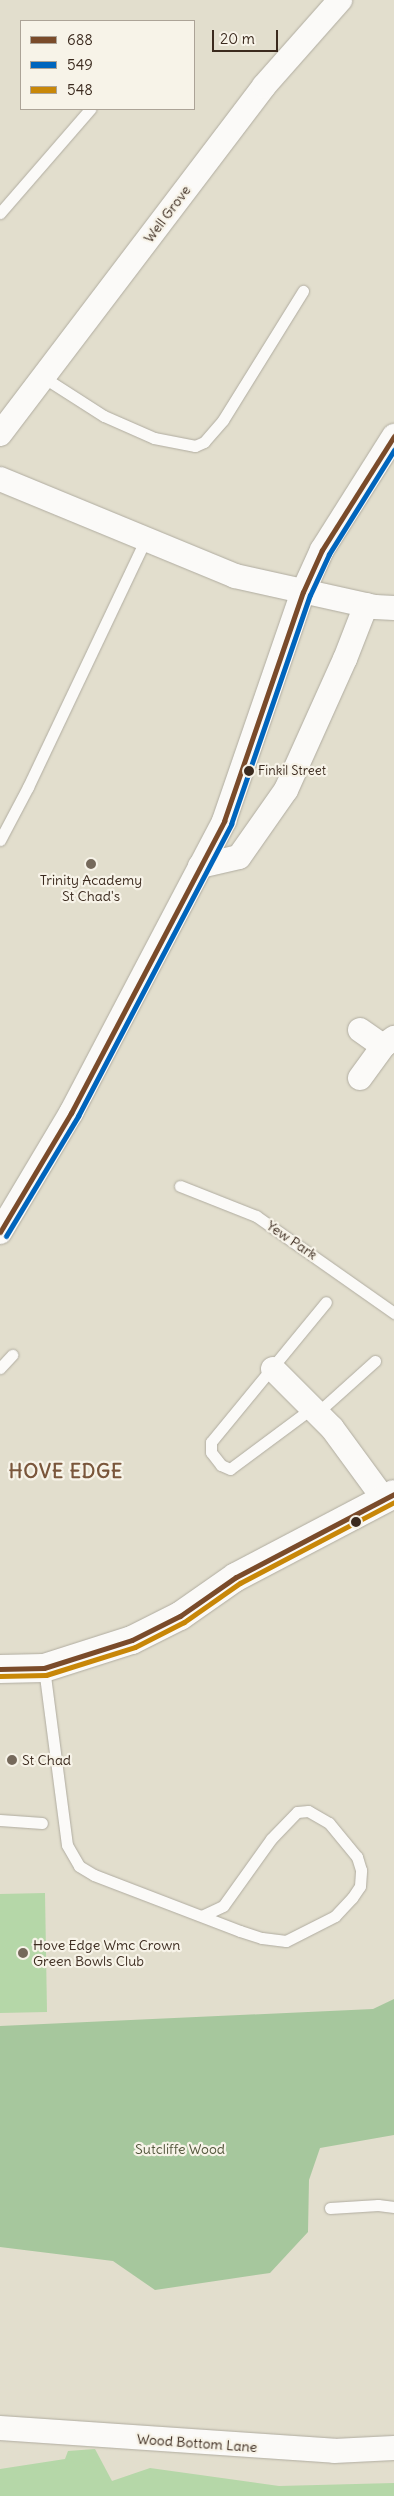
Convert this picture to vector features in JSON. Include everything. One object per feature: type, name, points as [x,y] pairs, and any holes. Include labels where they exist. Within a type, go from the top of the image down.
[{"type":"main road","points":[[0,1669],[44,1668],[132,1640],[180,1616],[236,1577],[389,1496]]},
{"type":"street","name":"Well Grove","points":[[0,434],[264,86],[340,0]]},
{"type":"street","points":[[0,1232],[71,1113],[224,822],[303,592],[322,550],[394,436]]},
{"type":"street","points":[[0,479],[235,576],[366,605],[394,608]]},
{"type":"street","points":[[200,866],[239,857],[286,790],[345,659],[366,605]]},
{"type":"street","points":[[360,1030],[389,1042],[360,1078]]},
{"type":"street","points":[[273,1370],[314,1410],[389,1496]]},
{"type":"street","name":"Wood Bottom Lane","points":[[0,2428],[334,2451],[394,2448]]},
{"type":"lane","points":[[0,213],[89,110]]},
{"type":"lane","points":[[43,377],[104,416],[154,438],[195,446],[204,442],[223,420],[303,291]]},
{"type":"lane","points":[[0,840],[146,539]]},
{"type":"lane","name":"Yew Park","points":[[180,1186],[256,1216],[394,1313]]},
{"type":"lane","points":[[326,1302],[273,1370],[211,1442],[211,1452],[220,1465],[230,1469],[314,1410],[375,1361]]},
{"type":"lane","points":[[0,1368],[12,1354]]},
{"type":"lane","points":[[44,1668],[67,1845],[79,1866],[94,1875],[202,1916],[262,1938],[286,1941],[335,1916],[352,1898],[360,1886],[361,1870],[357,1858],[329,1823],[308,1811],[297,1812],[271,1840],[223,1906],[202,1916]]},
{"type":"lane","points":[[0,1820],[42,1823]]},
{"type":"lane","points":[[330,2208],[378,2204],[394,2208]]},
{"type":"green space","name":"Hove Edge Wmc Crown Green Bowls Club","points":[[45,1893],[47,2012],[0,2013],[0,1894]]},
{"type":"green space","name":"Sutcliffe Wood","points":[[394,1999],[394,2135],[320,2148],[309,2180],[308,2232],[270,2273],[155,2290],[113,2261],[0,2247],[0,2026],[373,2009]]},
{"type":"green space","points":[[95,2449],[112,2481],[150,2468],[279,2486],[394,2483],[394,2496],[0,2496],[0,2469],[65,2459],[68,2451]]},
{"type":"transit line","name":"688","points":[[0,1232],[71,1113],[224,821],[303,592],[322,550],[394,436]]},
{"type":"transit line","name":"549","points":[[6,1236],[78,1116],[231,824],[310,595],[329,554],[394,450]]},
{"type":"transit line","name":"688","points":[[0,1669],[44,1668],[132,1640],[180,1616],[236,1577],[394,1494]]},
{"type":"transit line","name":"548","points":[[0,1676],[46,1675],[135,1647],[184,1622],[240,1583],[394,1502]]},
{"type":"place","name":"Finkil Street","points":[[249,771]]},
{"type":"place","name":"Trinity Academy St Chad's","points":[[91,864]]},
{"type":"place","name":"St Chad","points":[[12,1760]]},
{"type":"place","name":"Hove Edge Wmc Crown Green Bowls Club","points":[[23,1953]]},
{"type":"district","name":"HOVE EDGE","points":[[66,1472]]}]
